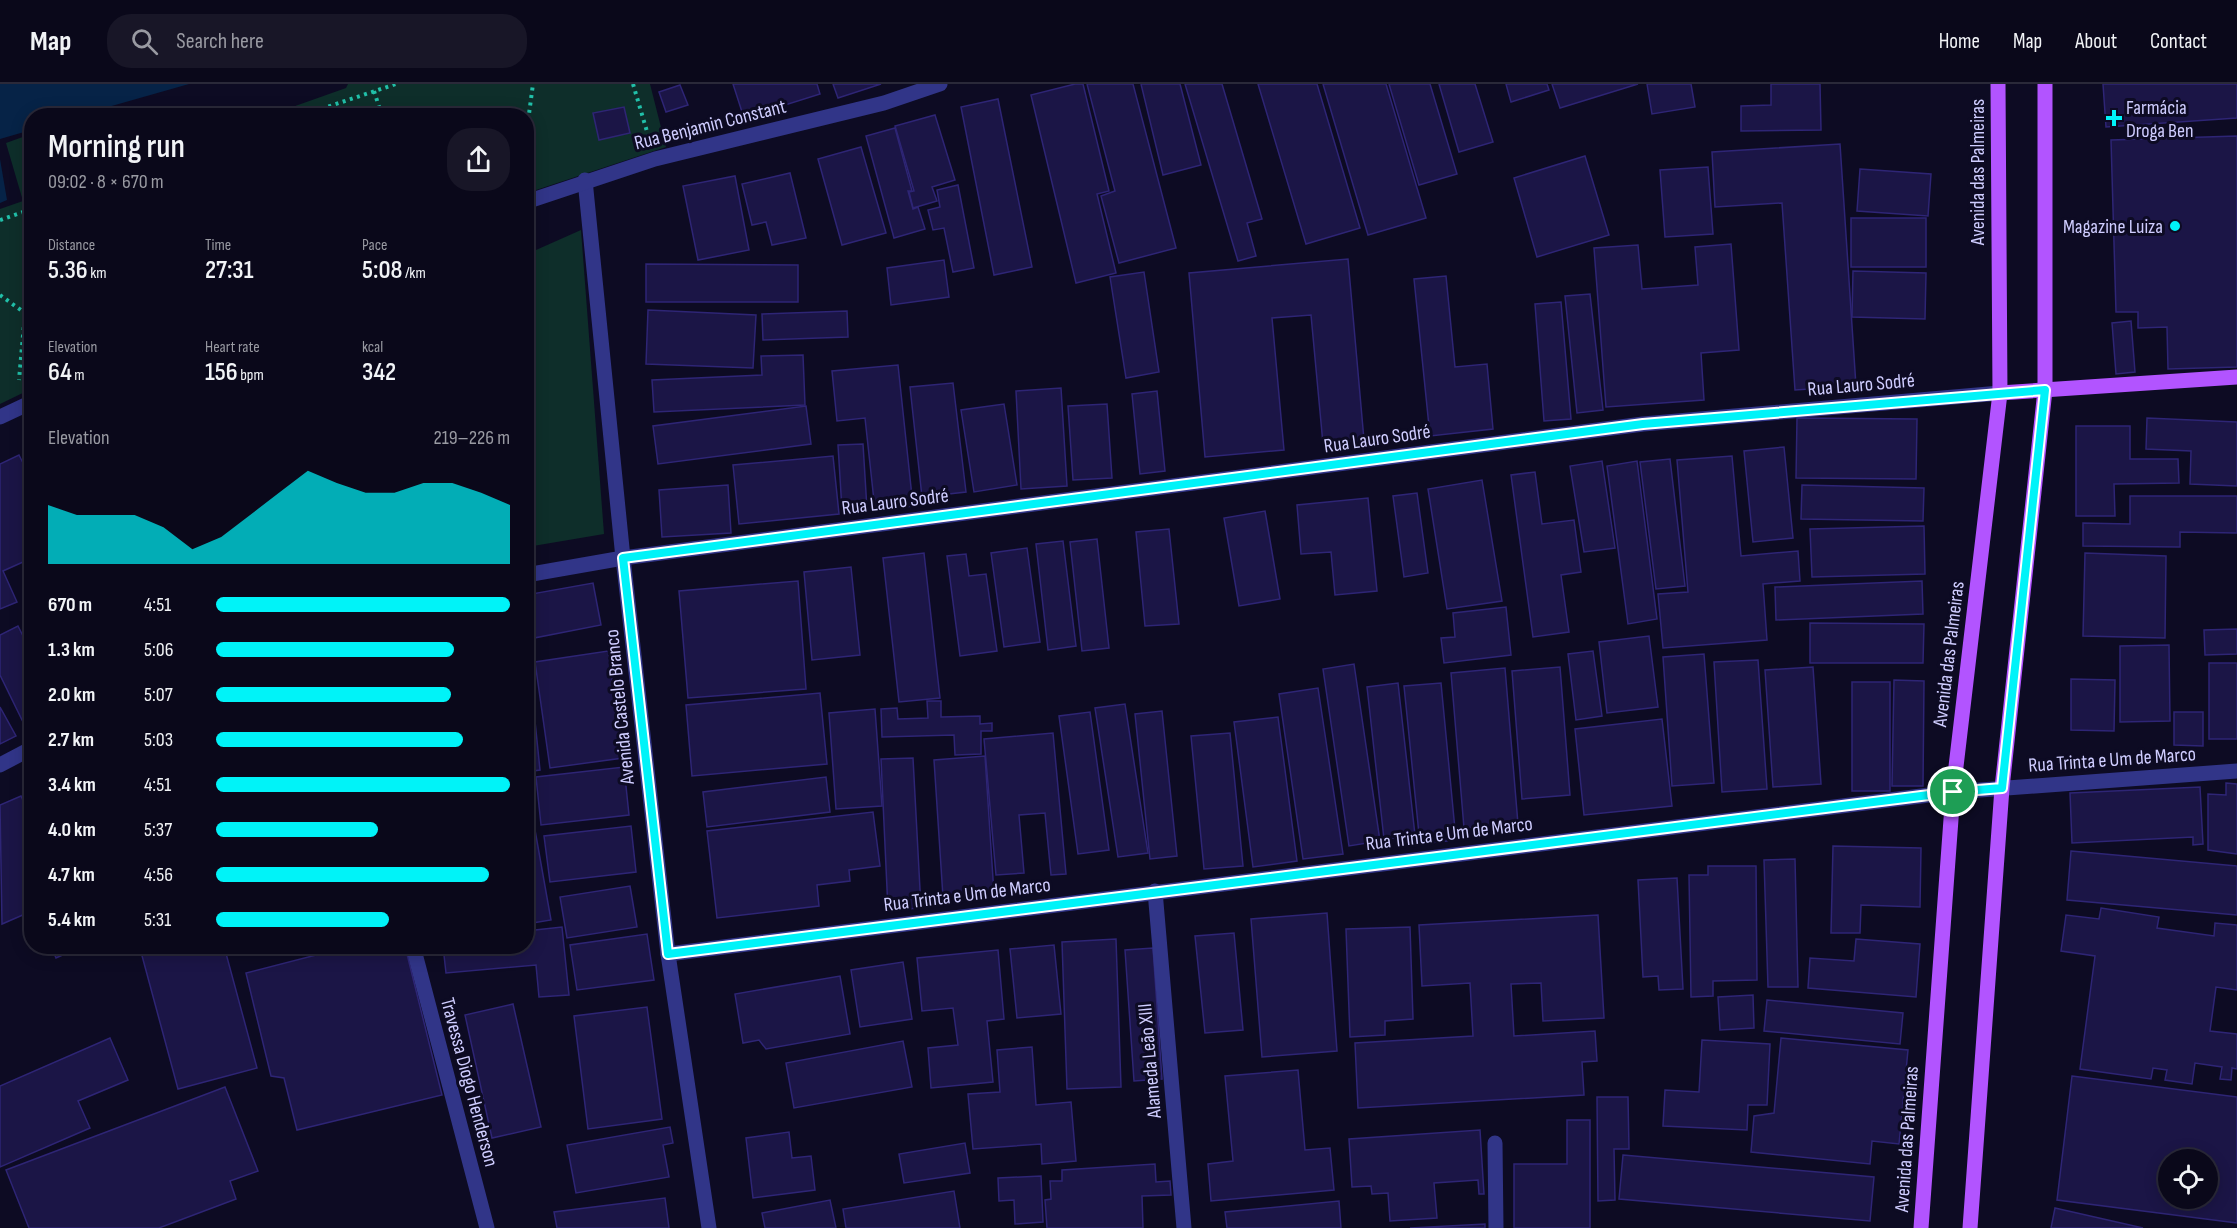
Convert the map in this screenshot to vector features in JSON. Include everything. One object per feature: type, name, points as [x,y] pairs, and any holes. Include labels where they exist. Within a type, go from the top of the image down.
[{"type":"main road","name":"Avenida das Palmeiras","points":[[1921,1228],[1953,792],[2000,393],[1998,84]]},
{"type":"main road","points":[[1970,1228],[2002,788],[2045,390],[2044,84]]},
{"type":"main road","name":"Rua Lauro Sodré","points":[[2000,393],[2237,377]]},
{"type":"street","name":"Rua Benjamin Constant","points":[[534,199],[585,180],[655,159],[884,103],[940,84]]},
{"type":"street","name":"Avenida Castelo Branco","points":[[585,180],[623,558],[668,954],[709,1228]]},
{"type":"street","name":"Rua Lauro Sodré","points":[[534,573],[623,558],[1643,424],[2000,393]]},
{"type":"street","points":[[0,417],[24,406]]},
{"type":"street","points":[[0,765],[24,752]]},
{"type":"street","name":"Rua Trinta e Um de Marco","points":[[668,954],[1953,792],[2237,771]]},
{"type":"street","name":"Alameda Leão XIII","points":[[1155,891],[1184,1228]]},
{"type":"street","name":"Travessa Diogo Henderson","points":[[415,954],[487,1228]]},
{"type":"street","points":[[1495,1143],[1496,1228]]},
{"type":"path","points":[[328,108],[396,84]]},
{"type":"path","points":[[530,108],[533,84]]},
{"type":"path","points":[[633,84],[655,159]]},
{"type":"path","points":[[374,91],[379,108]]},
{"type":"path","points":[[0,220],[24,212]]},
{"type":"path","points":[[0,295],[24,312]]},
{"type":"path","points":[[16,409],[24,324]]},
{"type":"green space","points":[[348,84],[650,84],[666,147],[534,191],[534,108],[290,108],[346,88]]},
{"type":"green space","points":[[24,137],[24,392],[0,404],[0,209],[23,201],[6,143]]},
{"type":"green space","points":[[581,230],[604,534],[534,546],[534,251]]},
{"type":"water","points":[[0,84],[189,84],[105,108],[24,108],[24,132],[0,139]]},
{"type":"water","points":[[0,159],[7,200],[0,203]]},
{"type":"building","points":[[733,84],[817,84],[820,94],[744,118]]},
{"type":"building","points":[[833,84],[881,84],[838,98]]},
{"type":"building","points":[[1083,84],[1109,191],[1097,194],[1116,273],[1076,283],[1031,95]]},
{"type":"building","points":[[1087,84],[1133,84],[1176,248],[1119,263],[1101,196],[1115,191]]},
{"type":"building","points":[[1141,84],[1180,84],[1201,165],[1163,175]]},
{"type":"building","points":[[1185,84],[1222,84],[1262,219],[1247,223],[1256,256],[1238,261]]},
{"type":"building","points":[[1258,84],[1317,84],[1360,228],[1306,244]]},
{"type":"building","points":[[1323,84],[1386,84],[1426,218],[1368,235]]},
{"type":"building","points":[[1389,84],[1430,84],[1457,174],[1419,185]]},
{"type":"building","points":[[1439,84],[1475,84],[1493,142],[1459,152]]},
{"type":"building","points":[[1506,84],[1547,84],[1549,90],[1511,102]]},
{"type":"building","points":[[1552,84],[1638,84],[1560,108]]},
{"type":"building","points":[[1647,84],[1691,84],[1695,107],[1652,114]]},
{"type":"building","points":[[1771,84],[1820,84],[1821,130],[1741,131],[1741,106],[1771,105]]},
{"type":"building","points":[[2103,84],[2237,84],[2237,118],[2106,127]]},
{"type":"building","points":[[680,85],[688,105],[666,112],[659,92]]},
{"type":"building","points":[[998,99],[1032,267],[994,275],[961,107]]},
{"type":"building","points":[[624,107],[630,133],[599,140],[593,113]]},
{"type":"building","points":[[935,115],[955,180],[932,187],[937,201],[913,208],[909,192],[914,191],[895,126]]},
{"type":"building","points":[[895,128],[912,191],[908,191],[913,209],[918,207],[925,229],[894,238],[866,136]]},
{"type":"building","name":"Magazine Luiza","points":[[2237,136],[2237,367],[2168,369],[2167,327],[2138,328],[2138,312],[2116,312],[2111,140]]},
{"type":"building","points":[[1840,144],[1856,386],[1795,390],[1782,203],[1715,207],[1712,152]]},
{"type":"building","points":[[861,147],[886,233],[842,245],[818,159]]},
{"type":"building","points":[[1585,156],[1609,235],[1537,257],[1514,178]]},
{"type":"building","points":[[1708,167],[1713,234],[1665,237],[1660,170]]},
{"type":"building","points":[[1860,169],[1931,174],[1928,216],[1857,211]]},
{"type":"building","points":[[790,173],[806,238],[772,245],[766,222],[752,225],[742,184]]},
{"type":"building","points":[[735,176],[749,250],[698,260],[683,186]]},
{"type":"building","points":[[958,185],[974,268],[953,272],[944,228],[933,230],[928,210],[940,207],[937,190]]},
{"type":"building","points":[[1851,218],[1926,218],[1926,267],[1851,267]]},
{"type":"building","points":[[1731,244],[1739,350],[1701,353],[1704,400],[1606,407],[1594,248],[1638,245],[1642,289],[1698,285],[1695,247]]},
{"type":"building","points":[[1348,259],[1364,440],[1323,444],[1311,315],[1272,318],[1284,450],[1205,457],[1189,273]]},
{"type":"building","points":[[944,260],[949,297],[891,305],[887,268]]},
{"type":"building","points":[[646,264],[798,265],[798,302],[646,302]]},
{"type":"building","points":[[1853,271],[1926,273],[1925,319],[1852,317]]},
{"type":"building","points":[[1144,272],[1159,372],[1126,378],[1110,277]]},
{"type":"building","points":[[1446,276],[1455,367],[1487,364],[1493,429],[1430,436],[1414,279]]},
{"type":"building","points":[[1590,294],[1603,410],[1577,413],[1565,296]]},
{"type":"building","points":[[1561,302],[1571,419],[1544,421],[1535,304]]},
{"type":"building","points":[[648,310],[756,315],[753,368],[646,364]]},
{"type":"building","points":[[847,311],[848,337],[763,340],[762,314]]},
{"type":"building","points":[[2131,321],[2135,372],[2116,374],[2112,323]]},
{"type":"building","points":[[803,355],[805,405],[654,412],[652,380],[762,375],[761,356]]},
{"type":"building","points":[[898,365],[913,506],[875,510],[865,418],[837,421],[832,371]]},
{"type":"building","points":[[953,383],[966,492],[922,497],[910,387]]},
{"type":"building","points":[[1061,388],[1067,486],[1021,489],[1016,391]]},
{"type":"building","points":[[1157,391],[1165,471],[1140,474],[1132,394]]},
{"type":"building","points":[[1004,404],[1017,485],[974,492],[961,410]]},
{"type":"building","points":[[1107,404],[1112,478],[1073,480],[1068,406]]},
{"type":"building","points":[[806,406],[811,444],[658,464],[653,426]]},
{"type":"building","points":[[1797,418],[1917,419],[1916,479],[1796,478]]},
{"type":"building","points":[[2147,418],[2237,422],[2237,486],[2190,484],[2191,451],[2146,449]]},
{"type":"building","points":[[2076,426],[2130,426],[2130,459],[2178,459],[2179,483],[2114,484],[2115,516],[2076,516]]},
{"type":"building","points":[[863,444],[867,509],[842,510],[838,445]]},
{"type":"building","points":[[1784,447],[1793,538],[1753,542],[1744,451]]},
{"type":"building","points":[[19,455],[24,465],[24,562],[3,571],[17,602],[0,609],[0,464]]},
{"type":"building","points":[[833,456],[839,514],[739,524],[733,465]]},
{"type":"building","points":[[1732,456],[1741,556],[1798,551],[1800,581],[1763,584],[1767,640],[1663,648],[1658,594],[1688,592],[1677,460]]},
{"type":"building","points":[[1670,459],[1685,586],[1656,589],[1640,462]]},
{"type":"building","points":[[1602,461],[1615,548],[1584,552],[1570,466]]},
{"type":"building","points":[[1637,461],[1657,619],[1628,624],[1607,466]]},
{"type":"building","points":[[1535,472],[1542,524],[1574,520],[1581,572],[1561,575],[1569,632],[1533,637],[1511,475]]},
{"type":"building","points":[[1482,480],[1502,601],[1447,609],[1428,489]]},
{"type":"building","points":[[728,485],[731,533],[662,537],[659,490]]},
{"type":"building","points":[[1802,485],[1924,488],[1923,521],[1801,519]]},
{"type":"building","points":[[1417,493],[1428,573],[1404,577],[1393,496]]},
{"type":"building","points":[[2130,496],[2237,496],[2237,533],[2180,532],[2180,547],[2083,546],[2083,523],[2130,524]]},
{"type":"building","points":[[1368,498],[1377,591],[1335,595],[1331,552],[1301,554],[1297,505]]},
{"type":"building","points":[[1265,511],[1280,599],[1239,606],[1224,518]]},
{"type":"building","points":[[1924,526],[1925,574],[1812,577],[1810,529]]},
{"type":"building","points":[[1169,529],[1179,624],[1145,626],[1136,532]]},
{"type":"building","points":[[1097,539],[1109,648],[1082,651],[1070,542]]},
{"type":"building","points":[[1063,541],[1076,646],[1048,650],[1036,544]]},
{"type":"building","points":[[1027,548],[1040,642],[1004,647],[991,553]]},
{"type":"building","points":[[924,553],[940,698],[899,702],[883,558]]},
{"type":"building","points":[[2085,553],[2166,556],[2165,638],[2083,636]]},
{"type":"building","points":[[966,554],[969,576],[986,574],[997,651],[960,656],[947,556]]},
{"type":"building","points":[[851,567],[860,655],[812,660],[804,572]]},
{"type":"building","points":[[798,581],[806,689],[688,698],[679,591]]},
{"type":"building","points":[[1922,581],[1923,614],[1776,620],[1775,587]]},
{"type":"building","points":[[593,583],[601,625],[534,638],[534,594]]},
{"type":"building","points":[[1506,607],[1511,655],[1444,663],[1441,638],[1455,637],[1453,613]]},
{"type":"building","points":[[1810,623],[1924,624],[1923,663],[1810,663]]},
{"type":"building","points":[[18,626],[24,638],[24,724],[0,675],[0,635]]},
{"type":"building","points":[[2237,629],[2237,654],[2205,655],[2204,630]]},
{"type":"building","points":[[1649,636],[1658,707],[1607,713],[1599,642]]},
{"type":"building","points":[[2169,645],[2170,721],[2120,722],[2120,646]]},
{"type":"building","points":[[608,651],[623,758],[550,768],[535,662]]},
{"type":"building","points":[[1593,651],[1602,716],[1576,720],[1568,654]]},
{"type":"building","points":[[1704,654],[1714,783],[1672,786],[1663,657]]},
{"type":"building","points":[[1758,660],[1767,789],[1722,792],[1714,662]]},
{"type":"building","points":[[2209,663],[2237,663],[2237,739],[2209,739]]},
{"type":"building","points":[[1354,664],[1380,841],[1349,846],[1323,669]]},
{"type":"building","points":[[1560,667],[1570,795],[1522,799],[1512,671]]},
{"type":"building","points":[[1813,667],[1821,784],[1773,787],[1765,670]]},
{"type":"building","points":[[1505,668],[1518,824],[1464,828],[1451,673]]},
{"type":"building","points":[[2071,679],[2115,680],[2114,731],[2071,730]]},
{"type":"building","points":[[1894,680],[1924,681],[1923,786],[1892,786]]},
{"type":"building","points":[[1852,682],[1890,682],[1890,791],[1852,791]]},
{"type":"building","points":[[1398,683],[1415,835],[1384,839],[1367,687]]},
{"type":"building","points":[[1441,683],[1456,840],[1420,844],[1404,686]]},
{"type":"building","points":[[1318,688],[1343,854],[1303,859],[1279,694]]},
{"type":"building","points":[[820,693],[827,764],[692,776],[686,705]]},
{"type":"building","points":[[927,701],[941,701],[941,717],[980,716],[980,724],[992,723],[992,731],[981,731],[981,754],[955,755],[954,735],[882,737],[881,709],[897,708],[898,719],[928,718]]},
{"type":"building","points":[[1125,704],[1148,853],[1118,857],[1095,708]]},
{"type":"building","points":[[0,707],[16,736],[0,744]]},
{"type":"building","points":[[875,709],[882,806],[836,809],[829,713]]},
{"type":"building","points":[[1162,711],[1177,856],[1150,859],[1135,714]]},
{"type":"building","points":[[1090,712],[1109,850],[1078,854],[1059,716]]},
{"type":"building","points":[[2174,712],[2203,712],[2203,746],[2174,745]]},
{"type":"building","points":[[1278,717],[1297,861],[1253,867],[1234,722]]},
{"type":"building","points":[[1662,719],[1672,806],[1584,815],[1575,729]]},
{"type":"building","points":[[534,721],[540,770],[534,771]]},
{"type":"building","points":[[1053,733],[1066,874],[1051,875],[1045,813],[1019,815],[1024,873],[996,875],[984,739]]},
{"type":"building","points":[[1230,733],[1243,866],[1204,869],[1191,736]]},
{"type":"building","points":[[985,756],[994,894],[943,897],[934,760]]},
{"type":"building","points":[[913,758],[921,908],[888,910],[881,759]]},
{"type":"building","points":[[624,767],[629,815],[541,825],[536,777]]},
{"type":"building","points":[[826,777],[830,812],[707,827],[703,792]]},
{"type":"building","points":[[2226,783],[2237,784],[2237,854],[2208,850],[2208,794],[2226,795]]},
{"type":"building","points":[[2200,787],[2203,844],[2193,845],[2193,837],[2072,843],[2070,793]]},
{"type":"building","points":[[21,796],[24,803],[24,914],[2,924],[0,805]]},
{"type":"building","points":[[873,812],[880,866],[849,870],[850,881],[817,885],[819,906],[717,918],[707,831]]},
{"type":"building","points":[[534,824],[551,920],[534,923]]},
{"type":"building","points":[[631,826],[636,872],[550,882],[544,836]]},
{"type":"building","points":[[1833,846],[1921,848],[1920,907],[1861,905],[1860,933],[1831,933]]},
{"type":"building","points":[[2071,851],[2237,866],[2237,915],[2067,900]]},
{"type":"building","points":[[1795,859],[1798,987],[1768,987],[1764,860]]},
{"type":"building","points":[[1708,866],[1756,866],[1757,980],[1713,981],[1713,996],[1691,997],[1689,875],[1708,875]]},
{"type":"building","points":[[1677,878],[1683,989],[1659,990],[1658,976],[1643,977],[1638,880]]},
{"type":"building","points":[[630,886],[637,927],[567,938],[560,897]]},
{"type":"building","points":[[2101,908],[2159,917],[2157,928],[2214,936],[2215,923],[2237,925],[2237,990],[2216,987],[2210,1031],[2237,1034],[2237,1069],[2232,1068],[2231,1080],[2220,1079],[2222,1067],[2195,1063],[2192,1084],[2165,1080],[2167,1070],[2153,1068],[2151,1079],[2080,1069],[2095,956],[2061,951],[2066,915],[2099,919]]},
{"type":"building","points":[[1327,913],[1337,1051],[1262,1057],[1251,919]]},
{"type":"building","points":[[1598,915],[1604,1018],[1543,1021],[1541,983],[1511,984],[1514,1036],[1595,1031],[1597,1061],[1582,1062],[1584,1095],[1358,1108],[1355,1043],[1473,1036],[1470,983],[1422,986],[1419,925]]},
{"type":"building","points":[[562,927],[569,995],[539,997],[536,965],[446,973],[444,954],[534,954],[534,930]]},
{"type":"building","points":[[1410,927],[1413,1019],[1385,1021],[1385,1035],[1350,1037],[1346,929]]},
{"type":"building","points":[[1234,933],[1243,1030],[1205,1033],[1195,936]]},
{"type":"building","points":[[647,934],[654,980],[577,990],[570,945]]},
{"type":"building","points":[[1116,939],[1121,1087],[1067,1089],[1062,942]]},
{"type":"building","points":[[1856,939],[1920,944],[1916,997],[1808,988],[1810,958],[1854,961]]},
{"type":"building","points":[[1054,945],[1061,1014],[1017,1018],[1010,949]]},
{"type":"building","points":[[1153,948],[1162,1079],[1134,1081],[1125,950]]},
{"type":"building","points":[[998,950],[1004,1019],[987,1021],[993,1082],[931,1088],[928,1048],[958,1045],[953,1008],[922,1011],[917,958]]},
{"type":"building","points":[[142,954],[226,954],[257,1068],[178,1089]]},
{"type":"building","points":[[320,954],[407,954],[442,1095],[297,1130],[284,1078],[271,1076],[246,973]]},
{"type":"building","points":[[903,962],[912,1019],[860,1027],[851,970]]},
{"type":"building","points":[[840,976],[850,1034],[766,1049],[759,1040],[743,1043],[735,994]]},
{"type":"building","points":[[1753,995],[1754,1028],[1720,1030],[1718,997]]},
{"type":"building","points":[[1767,1000],[1903,1013],[1900,1044],[1764,1031]]},
{"type":"building","points":[[513,1004],[541,1127],[492,1138],[465,1015]]},
{"type":"building","points":[[647,1007],[662,1119],[588,1129],[574,1016]]},
{"type":"building","points":[[110,1038],[128,1080],[78,1101],[90,1128],[0,1167],[0,1086]]},
{"type":"building","points":[[1781,1038],[1908,1050],[1899,1144],[1872,1141],[1870,1164],[1751,1152],[1754,1116],[1774,1113]]},
{"type":"building","points":[[1702,1040],[1770,1044],[1767,1105],[1748,1105],[1747,1130],[1663,1126],[1665,1090],[1699,1092]]},
{"type":"building","points":[[903,1041],[912,1087],[794,1108],[786,1063]]},
{"type":"building","points":[[1032,1047],[1036,1105],[1071,1102],[1076,1161],[1042,1164],[1041,1144],[973,1149],[968,1094],[1000,1092],[997,1050]]},
{"type":"building","points":[[1298,1070],[1305,1150],[1330,1148],[1334,1190],[1211,1201],[1208,1164],[1233,1161],[1225,1076]]},
{"type":"building","points":[[2072,1076],[2237,1097],[2237,1223],[2057,1200]]},
{"type":"building","points":[[225,1087],[258,1171],[230,1181],[236,1199],[159,1228],[29,1228],[6,1170]]},
{"type":"building","points":[[1597,1097],[1628,1097],[1629,1149],[1614,1149],[1615,1200],[1598,1201]]},
{"type":"building","points":[[1567,1120],[1590,1120],[1590,1228],[1514,1228],[1514,1164],[1567,1164]]},
{"type":"building","points":[[670,1127],[673,1143],[663,1145],[669,1177],[576,1193],[567,1145]]},
{"type":"building","points":[[1480,1130],[1484,1194],[1479,1194],[1478,1180],[1434,1183],[1437,1218],[1390,1221],[1388,1193],[1372,1194],[1371,1186],[1352,1187],[1349,1139]]},
{"type":"building","points":[[789,1132],[792,1158],[811,1156],[815,1190],[753,1198],[746,1138]]},
{"type":"building","points":[[965,1143],[970,1173],[904,1183],[899,1154]]},
{"type":"building","points":[[1623,1155],[1874,1177],[1870,1221],[1619,1199]]},
{"type":"building","points":[[1155,1164],[1156,1182],[1170,1181],[1171,1195],[1142,1196],[1143,1228],[1047,1228],[1045,1200],[1051,1199],[1050,1181],[1062,1181],[1062,1170]]},
{"type":"building","points":[[1041,1176],[1043,1222],[1015,1224],[1014,1200],[999,1201],[998,1178]]},
{"type":"building","points":[[954,1191],[960,1228],[846,1228],[843,1209]]},
{"type":"building","points":[[665,1198],[669,1228],[557,1228],[554,1212]]},
{"type":"building","points":[[830,1200],[836,1228],[765,1228],[762,1213]]},
{"type":"building","points":[[1339,1201],[1341,1228],[1227,1228],[1225,1212]]},
{"type":"building","points":[[2055,1208],[2143,1228],[2051,1228]]},
{"type":"building","points":[[1485,1224],[1485,1228],[1410,1228]]},
{"type":"place","name":"Farmácia Droga Ben","points":[[2114,118]]},
{"type":"place","name":"Magazine Luiza","points":[[2175,226]]},
{"type":"route","points":[[2045,390],[2002,788],[1953,792],[668,954],[623,558],[1643,424],[2045,390]]}]
